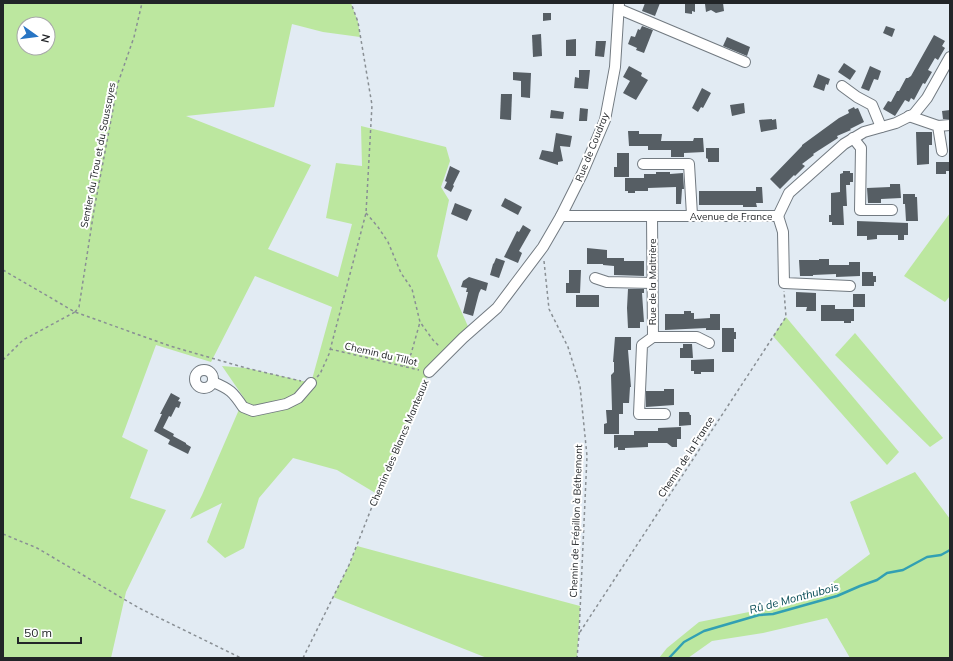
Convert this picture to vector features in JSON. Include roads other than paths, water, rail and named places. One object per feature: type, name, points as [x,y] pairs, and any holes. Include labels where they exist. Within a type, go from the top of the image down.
[{"type":"street","points":[[619,6],[744,62]]},
{"type":"street","name":"Rue de Coudray","points":[[561,216],[606,120],[615,67],[619,6]]},
{"type":"street","name":"Avenue de France","points":[[561,216],[778,216],[789,194],[844,144],[864,132],[896,123],[914,114],[927,98],[950,57]]},
{"type":"street","points":[[842,86],[872,105],[881,127]]},
{"type":"street","points":[[909,116],[938,126],[950,125]]},
{"type":"street","points":[[938,126],[942,152]]},
{"type":"street","points":[[853,138],[860,148],[860,210],[892,210]]},
{"type":"street","points":[[643,164],[689,164],[692,215]]},
{"type":"street","name":"Chemin des Blancs Manteaux","points":[[429,372],[496,308],[543,247],[561,216]]},
{"type":"street","name":"Rue de la Maltrière","points":[[652,216],[652,337],[642,345],[639,414],[665,414]]},
{"type":"street","points":[[778,216],[783,232],[784,283],[850,286]]},
{"type":"street","points":[[595,278],[607,282],[652,283]]},
{"type":"street","points":[[652,337],[697,337],[709,342]]},
{"type":"street","points":[[213,382],[226,387],[236,395],[243,407],[253,411],[286,404],[298,398],[311,383]]},
{"type":"waterway","name":"Rû de Monthubois","points":[[669,658],[684,642],[704,631],[759,615],[773,614],[837,596],[877,580],[887,573],[903,570],[927,557],[941,555],[950,550]]}]
